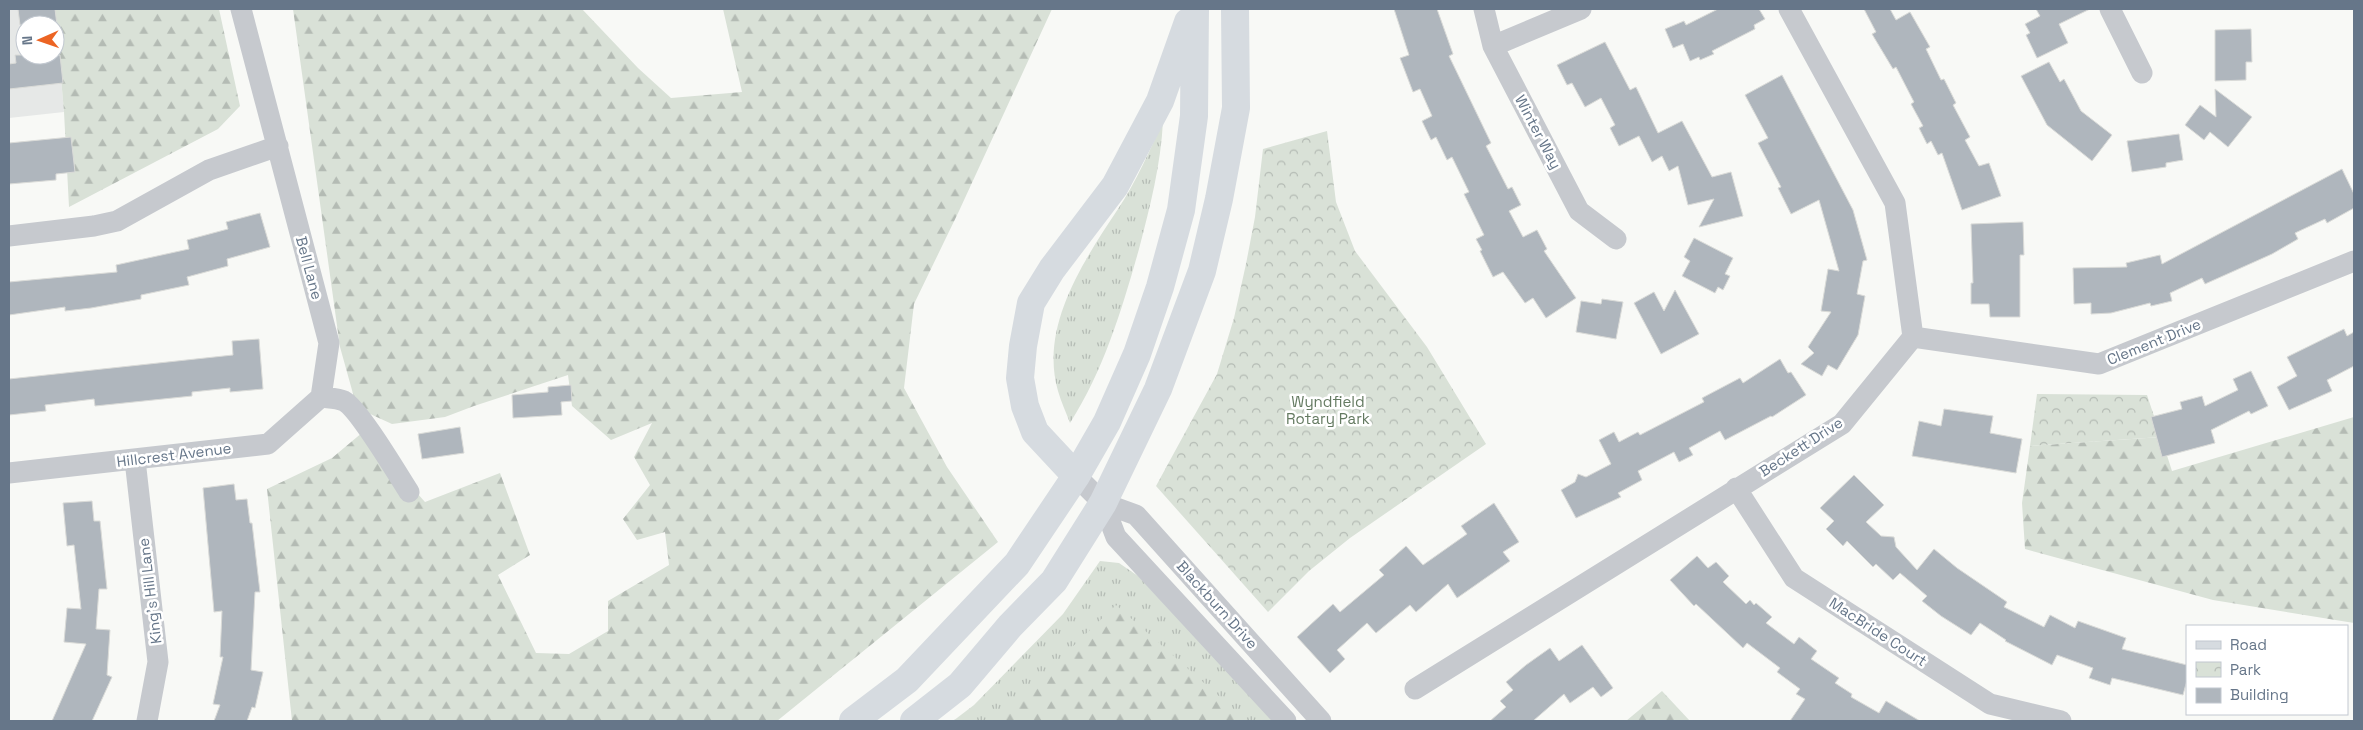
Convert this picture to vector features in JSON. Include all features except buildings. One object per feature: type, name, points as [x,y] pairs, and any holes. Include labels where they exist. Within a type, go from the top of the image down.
[{"type":"main road","points":[[1076,476],[1035,432],[1025,406],[1020,378],[1023,346],[1031,303],[1052,269],[1115,186],[1160,101],[1194,9]]},
{"type":"main road","points":[[853,721],[907,680],[1017,564],[1076,476],[1107,422],[1137,354],[1160,287],[1180,210],[1194,116],[1194,9]]},
{"type":"main road","points":[[914,721],[960,685],[1010,626],[1054,582],[1103,504],[1158,390],[1202,271],[1219,199],[1236,108],[1235,9]]},
{"type":"street","name":"Bell Lane","points":[[241,9],[329,343],[321,397]]},
{"type":"street","name":"Winter Way","points":[[1484,9],[1492,46],[1579,211],[1616,239]]},
{"type":"street","points":[[1492,46],[1581,9]]},
{"type":"street","points":[[1789,9],[1895,203],[1914,337]]},
{"type":"street","points":[[2110,9],[2142,73]]},
{"type":"street","points":[[9,236],[94,226],[116,221],[209,170],[278,146]]},
{"type":"street","name":"Clement Drive","points":[[1914,337],[2099,364],[2354,261]]},
{"type":"street","name":"Beckett Drive","points":[[1415,688],[1842,424],[1914,337]]},
{"type":"street","points":[[321,397],[344,401],[355,413],[409,492]]},
{"type":"street","name":"Hillcrest Avenue","points":[[9,473],[268,444],[321,397]]},
{"type":"street","name":"King's Hill Lane","points":[[135,460],[158,662],[147,721]]},
{"type":"street","name":"Blackburn Drive","points":[[1076,476],[1103,504],[1116,537],[1286,721]]},
{"type":"street","name":"MacBride Court","points":[[1736,488],[1794,578],[1990,704],[2061,721]]},
{"type":"street","name":"Blackburn Drive","points":[[1103,504],[1136,515],[1321,721]]},
{"type":"shaded area","points":[[9,9],[55,9],[56,15],[15,15],[15,65],[60,65],[64,112],[9,118]]},
{"type":"green space","points":[[55,9],[219,9],[240,106],[218,129],[69,207],[60,65],[65,65],[65,15],[56,15]]},
{"type":"green space","points":[[293,9],[582,9],[638,68],[671,98],[742,92],[723,9],[1052,9],[914,304],[904,388],[947,467],[998,542],[777,721],[292,721],[267,489],[332,458],[363,432],[425,502],[500,473],[530,555],[498,575],[536,653],[569,654],[608,631],[608,601],[669,565],[665,532],[637,540],[623,519],[650,485],[634,457],[652,423],[611,440],[572,406],[568,375],[445,417],[392,424],[357,408],[340,347]]},
{"type":"green space","points":[[1163,121],[1154,185],[1126,294],[1111,339],[1093,382],[1070,423],[1058,391],[1054,367],[1055,342],[1060,318],[1068,294],[1080,271],[1125,199]]},
{"type":"green space","name":"Wyndfield Rotary Park","points":[[1327,131],[1336,202],[1355,251],[1427,347],[1486,444],[1350,538],[1309,571],[1268,612],[1156,486],[1217,374],[1234,318],[1246,264],[1255,217],[1263,149]]},
{"type":"green space","points":[[2037,394],[2147,395],[2161,437],[2030,446]]},
{"type":"green space","points":[[2354,417],[2354,623],[2213,600],[2025,549],[2022,503],[2030,446],[2161,437],[2172,471]]},
{"type":"green space","points":[[1100,561],[1119,563],[1138,576],[1275,721],[953,721],[974,705],[1063,614]]},
{"type":"green space","points":[[1116,605],[1247,721],[992,721],[1014,703]]},
{"type":"green space","points":[[1662,691],[1690,721],[1626,721]]}]
